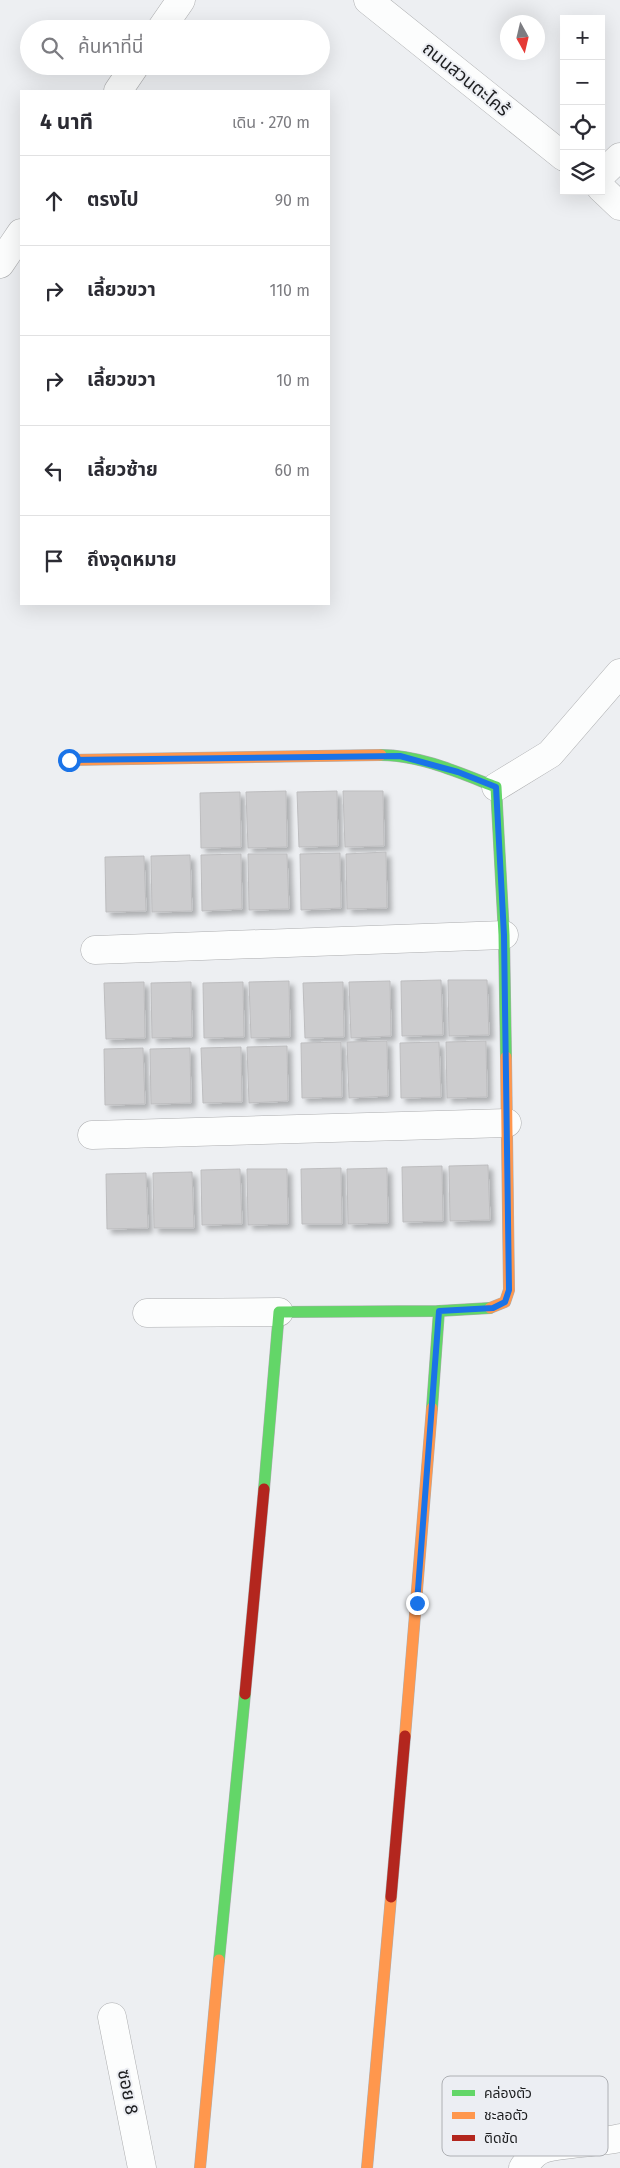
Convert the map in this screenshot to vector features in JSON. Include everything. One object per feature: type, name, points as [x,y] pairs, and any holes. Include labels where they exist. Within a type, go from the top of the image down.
[{"type":"street","points":[[167,20],[181,0]]},
{"type":"street","name":"ถนนสวนตะไคร้","points":[[368,0],[560,154]]},
{"type":"street","points":[[119,90],[130,75]]},
{"type":"street","points":[[605,171],[620,157]]},
{"type":"street","points":[[605,192],[620,206]]},
{"type":"street","points":[[0,264],[20,234]]},
{"type":"street","points":[[496,787],[550,754],[620,673]]},
{"type":"street","points":[[69,760],[400,756],[458,772],[496,787]]},
{"type":"street","points":[[147,1313],[439,1311],[493,1308],[505,1302],[509,1290],[508,1123],[504,935],[496,787]]},
{"type":"street","points":[[96,950],[504,935]]},
{"type":"street","points":[[92,1135],[508,1123]]},
{"type":"street","points":[[367,2168],[417,1603],[439,1311]]},
{"type":"street","points":[[200,2168],[244,1713],[279,1312]]},
{"type":"street","name":"ซอย 8","points":[[112,2016],[142,2168]]},
{"type":"street","points":[[523,2168],[532,2156]]},
{"type":"building","points":[[286,791],[287,847],[248,848],[246,792]]},
{"type":"building","points":[[337,791],[338,846],[299,847],[297,792]]},
{"type":"building","points":[[343,791],[383,791],[384,846],[345,847]]},
{"type":"building","points":[[240,792],[241,847],[201,848],[200,793]]},
{"type":"building","points":[[386,852],[387,908],[347,909],[346,854]]},
{"type":"building","points":[[340,853],[341,908],[301,910],[300,854]]},
{"type":"building","points":[[241,854],[242,909],[202,911],[201,855]]},
{"type":"building","points":[[248,854],[287,854],[289,909],[249,910]]},
{"type":"building","points":[[190,855],[192,911],[152,912],[151,856]]},
{"type":"building","points":[[144,856],[146,911],[106,912],[105,857]]},
{"type":"building","points":[[441,980],[443,1035],[402,1036],[401,981]]},
{"type":"building","points":[[448,980],[487,980],[489,1035],[449,1036]]},
{"type":"building","points":[[289,981],[290,1037],[251,1038],[249,982]]},
{"type":"building","points":[[390,981],[391,1036],[351,1038],[349,982]]},
{"type":"building","points":[[144,982],[145,1038],[106,1039],[104,983]]},
{"type":"building","points":[[191,982],[192,1037],[152,1038],[151,983]]},
{"type":"building","points":[[243,982],[244,1037],[204,1038],[203,983]]},
{"type":"building","points":[[343,982],[344,1037],[305,1038],[303,983]]},
{"type":"building","points":[[387,1041],[388,1096],[349,1098],[347,1042]]},
{"type":"building","points":[[486,1041],[487,1097],[447,1098],[446,1042]]},
{"type":"building","points":[[341,1042],[342,1097],[302,1098],[301,1043]]},
{"type":"building","points":[[439,1042],[441,1097],[401,1098],[400,1043]]},
{"type":"building","points":[[287,1046],[288,1101],[249,1103],[247,1047]]},
{"type":"building","points":[[241,1047],[242,1102],[203,1103],[201,1048]]},
{"type":"building","points":[[143,1048],[145,1104],[105,1105],[104,1049]]},
{"type":"building","points":[[190,1048],[191,1103],[151,1104],[150,1049]]},
{"type":"building","points":[[488,1165],[490,1220],[450,1221],[449,1166]]},
{"type":"building","points":[[442,1166],[443,1221],[403,1222],[402,1167]]},
{"type":"building","points":[[341,1168],[342,1224],[302,1224],[301,1169]]},
{"type":"building","points":[[387,1168],[388,1223],[348,1224],[347,1169]]},
{"type":"building","points":[[240,1169],[242,1224],[202,1225],[201,1170]]},
{"type":"building","points":[[247,1169],[287,1169],[288,1224],[248,1225]]},
{"type":"building","points":[[192,1172],[194,1228],[154,1228],[153,1173]]},
{"type":"building","points":[[146,1173],[148,1228],[107,1229],[106,1174]]},
{"type":"traffic: fast","points":[[381,755],[425,761],[496,787],[504,935],[506,1057]]},
{"type":"traffic: fast","points":[[264,1489],[279,1312],[439,1311],[490,1308]]},
{"type":"traffic: fast","points":[[432,1408],[439,1311]]},
{"type":"traffic: fast","points":[[219,1960],[245,1694]]},
{"type":"traffic: slow","points":[[69,760],[381,755]]},
{"type":"traffic: slow","points":[[490,1308],[505,1302],[509,1290],[506,1057]]},
{"type":"traffic: slow","points":[[405,1736],[432,1408]]},
{"type":"traffic: slow","points":[[367,2168],[391,1897]]},
{"type":"traffic: slow","points":[[200,2168],[219,1960]]},
{"type":"traffic: jam","points":[[245,1694],[264,1489]]},
{"type":"traffic: jam","points":[[391,1897],[405,1736]]},
{"type":"route","points":[[69,760],[400,756],[458,772],[496,787],[504,935],[509,1290],[505,1302],[493,1308],[439,1311],[417,1603]]}]
